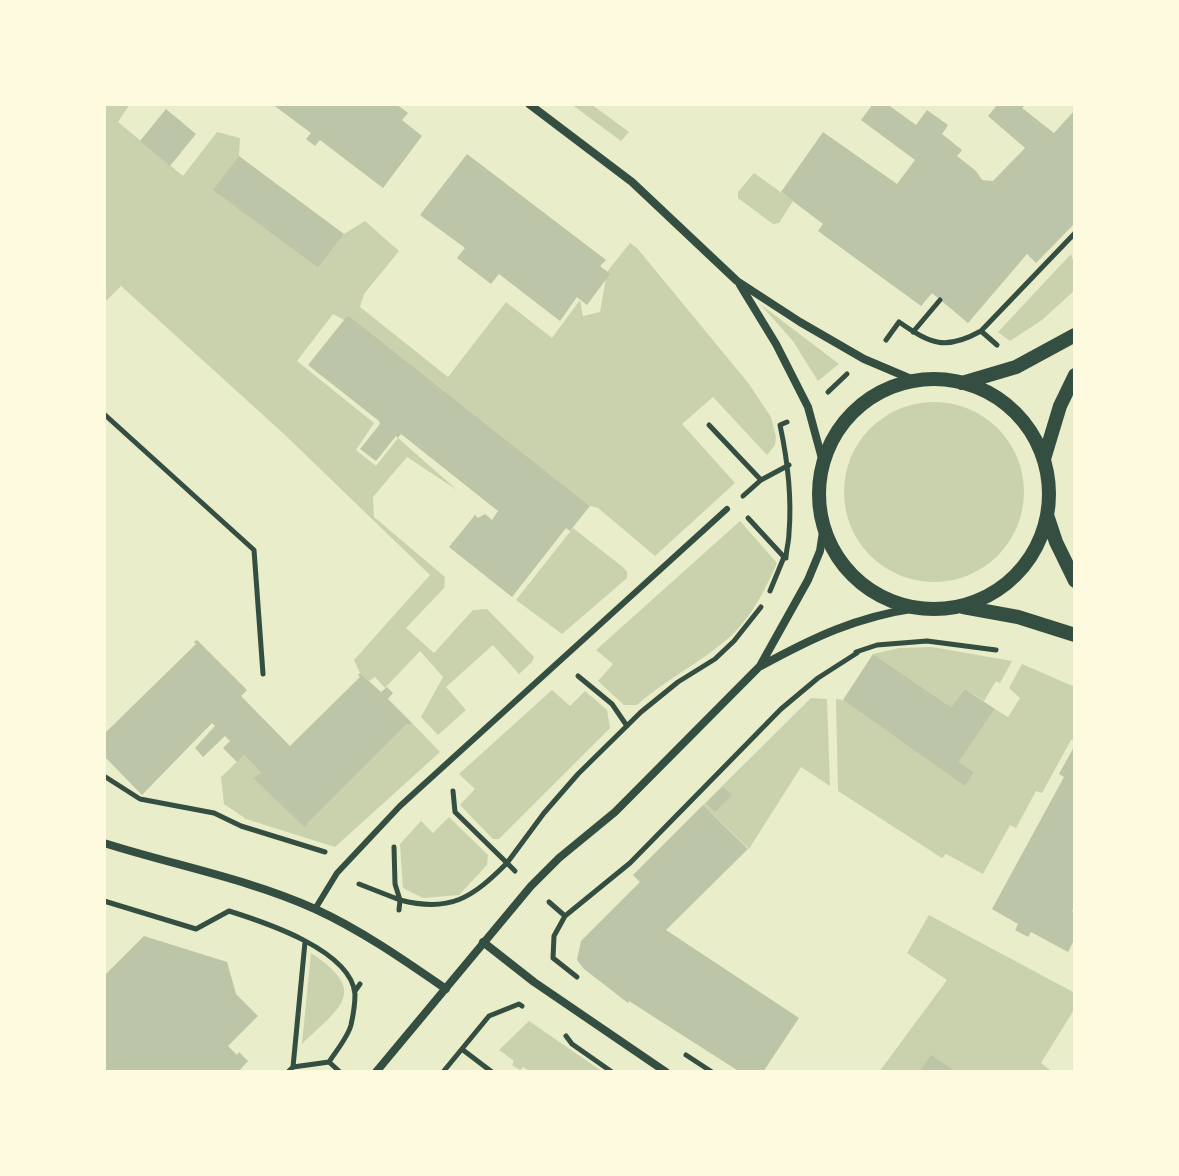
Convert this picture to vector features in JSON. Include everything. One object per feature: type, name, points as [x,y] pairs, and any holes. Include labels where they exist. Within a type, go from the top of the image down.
[{"type":"street","points":[[529,104],[632,182],[737,281],[864,359],[916,381]]},
{"type":"street","points":[[737,281],[776,344],[808,407],[824,466]]},
{"type":"street","points":[[961,383],[1016,367],[1075,335]]},
{"type":"street","points":[[1043,459],[1060,406],[1075,375]]},
{"type":"street","points":[[376,1072],[531,886],[615,812],[760,666],[808,580],[820,551],[824,525],[820,494],[824,466],[836,435],[860,407],[892,388],[916,381],[940,380],[987,392],[1009,406],[1033,434],[1048,481],[1047,515],[1039,542],[1018,573],[988,595],[958,606],[879,614],[844,625],[760,666]]},
{"type":"street","points":[[1047,515],[1075,581]]},
{"type":"street","points":[[824,525],[839,558],[858,580],[881,596],[917,608]]},
{"type":"street","points":[[958,606],[1018,617],[1075,635]]},
{"type":"street","points":[[104,843],[315,909],[383,947],[446,989]]},
{"type":"street","points":[[483,942],[534,982],[666,1072]]},
{"type":"lane","points":[[315,909],[337,873],[436,772],[727,509]]},
{"type":"path","points":[[886,340],[899,322],[924,340],[939,344],[967,339],[981,331],[1075,233]]},
{"type":"path","points":[[913,332],[940,300]]},
{"type":"path","points":[[981,331],[998,346]]},
{"type":"path","points":[[825,395],[851,371]]},
{"type":"path","points":[[104,414],[254,550],[263,674]]},
{"type":"path","points":[[104,776],[140,799],[214,813],[241,826],[328,853],[337,873],[400,900],[420,906],[461,901],[486,884],[507,863],[578,774],[678,682],[715,659],[734,641],[766,599],[787,559],[789,465],[780,425],[787,421]]},
{"type":"path","points":[[709,425],[761,480],[789,465]]},
{"type":"path","points":[[744,514],[787,559]]},
{"type":"path","points":[[588,986],[553,958],[554,936],[565,916],[630,863],[781,709],[818,678],[857,653],[877,645],[927,641],[996,650]]},
{"type":"path","points":[[852,643],[857,653]]},
{"type":"path","points":[[558,659],[612,704],[627,726]]},
{"type":"path","points":[[436,772],[455,792],[455,812],[516,871]]},
{"type":"path","points":[[380,827],[394,843],[399,910]]},
{"type":"path","points":[[104,901],[196,929],[229,911],[277,927],[332,959],[345,972],[355,991]]},
{"type":"path","points":[[548,901],[565,916]]},
{"type":"path","points":[[305,942],[291,1069],[329,1062],[351,1027],[355,991],[360,984]]},
{"type":"path","points":[[443,1072],[489,1016],[519,1004],[527,1009]]},
{"type":"path","points":[[561,1030],[572,1044],[612,1072]]},
{"type":"path","points":[[674,1047],[712,1072]]},
{"type":"path","points":[[463,1050],[492,1072]]},
{"type":"path","points":[[329,1062],[340,1072]]},
{"type":"green space","points":[[104,104],[130,104],[118,122],[183,176],[217,132],[240,138],[239,156],[214,190],[318,268],[344,234],[365,221],[399,251],[364,294],[360,307],[448,377],[506,302],[552,338],[580,300],[583,316],[600,312],[607,272],[630,243],[749,384],[771,417],[775,445],[767,455],[713,397],[682,424],[735,483],[655,556],[598,508],[590,506],[348,315],[344,320],[333,314],[297,361],[374,423],[356,450],[376,466],[398,438],[457,490],[407,457],[373,497],[374,517],[445,577],[444,588],[406,628],[434,653],[473,610],[487,609],[534,657],[519,674],[493,645],[446,687],[466,710],[438,735],[421,717],[443,677],[420,651],[385,688],[375,677],[369,681],[360,673],[354,660],[430,575],[285,435],[121,286],[104,303]]},
{"type":"green space","points":[[571,104],[591,104],[629,132],[621,141]]},
{"type":"green space","points":[[754,173],[793,201],[779,223],[773,224],[738,198],[738,192]]},
{"type":"green space","points":[[1071,254],[1075,267],[1075,290],[1042,320],[1010,341],[998,332]]},
{"type":"green space","points":[[760,304],[839,364],[818,381],[793,341]]},
{"type":"green space","points":[[934,402],[969,409],[998,428],[1017,457],[1024,492],[1017,527],[998,556],[969,575],[934,582],[899,575],[870,556],[851,527],[844,492],[851,457],[870,428],[899,409]]},
{"type":"green space","points":[[740,521],[777,563],[753,609],[741,626],[711,652],[637,705],[624,705],[598,681],[613,664],[596,650]]},
{"type":"green space","points":[[573,528],[624,568],[627,578],[562,634],[516,600]]},
{"type":"green space","points":[[932,647],[1012,661],[1000,683],[996,681],[984,701],[965,689],[951,707],[873,654],[899,648]]},
{"type":"green space","points":[[1022,664],[1075,687],[1075,741],[1071,740],[1042,793],[1036,791],[1016,828],[1010,825],[983,874],[946,854],[942,858],[838,791],[836,699],[843,700],[965,785],[974,772],[959,762],[995,709],[1008,717],[1020,698],[1009,688]]},
{"type":"green space","points":[[552,690],[570,706],[585,691],[607,710],[610,728],[499,839],[493,839],[460,805],[475,789],[459,774]]},
{"type":"green space","points":[[811,698],[827,699],[830,786],[801,767],[749,849],[703,805]]},
{"type":"green space","points":[[412,723],[440,752],[335,847],[246,819],[224,804],[221,777],[244,755],[261,773],[254,778],[306,829],[307,824],[407,724]]},
{"type":"green space","points":[[449,817],[488,855],[487,865],[459,895],[423,898],[403,888],[400,844],[421,821],[433,833]]},
{"type":"green space","points":[[929,915],[1075,993],[1075,1008],[1041,1063],[1053,1072],[879,1072],[947,980],[907,953]]},
{"type":"green space","points":[[311,953],[340,978],[344,989],[337,1009],[302,1044]]},
{"type":"green space","points":[[529,1021],[603,1072],[531,1072],[512,1065],[514,1061],[499,1050]]},
{"type":"building","points":[[272,104],[396,104],[408,113],[402,120],[422,136],[383,188],[320,140],[315,146],[306,139],[311,133]]},
{"type":"building","points":[[873,104],[887,104],[916,125],[927,110],[948,125],[942,134],[962,150],[957,156],[982,180],[993,181],[1025,148],[988,116],[998,104],[1026,104],[1022,108],[1054,133],[1075,110],[1075,223],[1036,263],[1027,254],[968,323],[932,293],[921,306],[818,231],[823,224],[781,192],[823,132],[897,184],[915,160],[861,120]]},
{"type":"building","points":[[166,109],[196,134],[170,166],[140,141]]},
{"type":"building","points":[[467,154],[606,260],[600,266],[610,274],[587,305],[577,297],[560,321],[499,274],[491,284],[457,258],[465,248],[420,215]]},
{"type":"building","points":[[239,156],[344,234],[318,268],[213,190]]},
{"type":"building","points":[[348,315],[590,506],[570,531],[566,528],[512,597],[449,547],[475,515],[478,518],[485,514],[492,520],[498,511],[401,434],[376,461],[360,449],[380,424],[379,421],[308,365]]},
{"type":"building","points":[[197,640],[247,690],[241,696],[290,746],[360,677],[360,673],[381,692],[387,687],[393,693],[388,699],[412,723],[407,724],[307,824],[306,829],[253,778],[261,773],[244,755],[237,762],[223,748],[230,741],[225,736],[203,757],[195,748],[215,726],[212,723],[142,795],[104,756],[104,734]]},
{"type":"building","points":[[873,654],[951,707],[965,689],[995,709],[959,762],[974,772],[965,786],[843,700]]},
{"type":"building","points":[[1075,745],[1075,905],[1072,911],[1075,913],[1075,938],[1068,952],[1031,932],[1028,937],[1015,930],[1018,924],[992,909],[1064,777],[1059,774]]},
{"type":"building","points":[[723,787],[732,795],[715,812],[706,803]]},
{"type":"building","points":[[703,805],[748,849],[666,930],[799,1018],[763,1072],[740,1072],[628,1003],[577,960],[581,941],[640,882],[633,875]]},
{"type":"building","points":[[144,936],[227,962],[236,994],[258,1016],[228,1046],[248,1061],[238,1072],[104,1072],[104,976]]},
{"type":"building","points":[[931,1055],[956,1072],[919,1072]]}]
